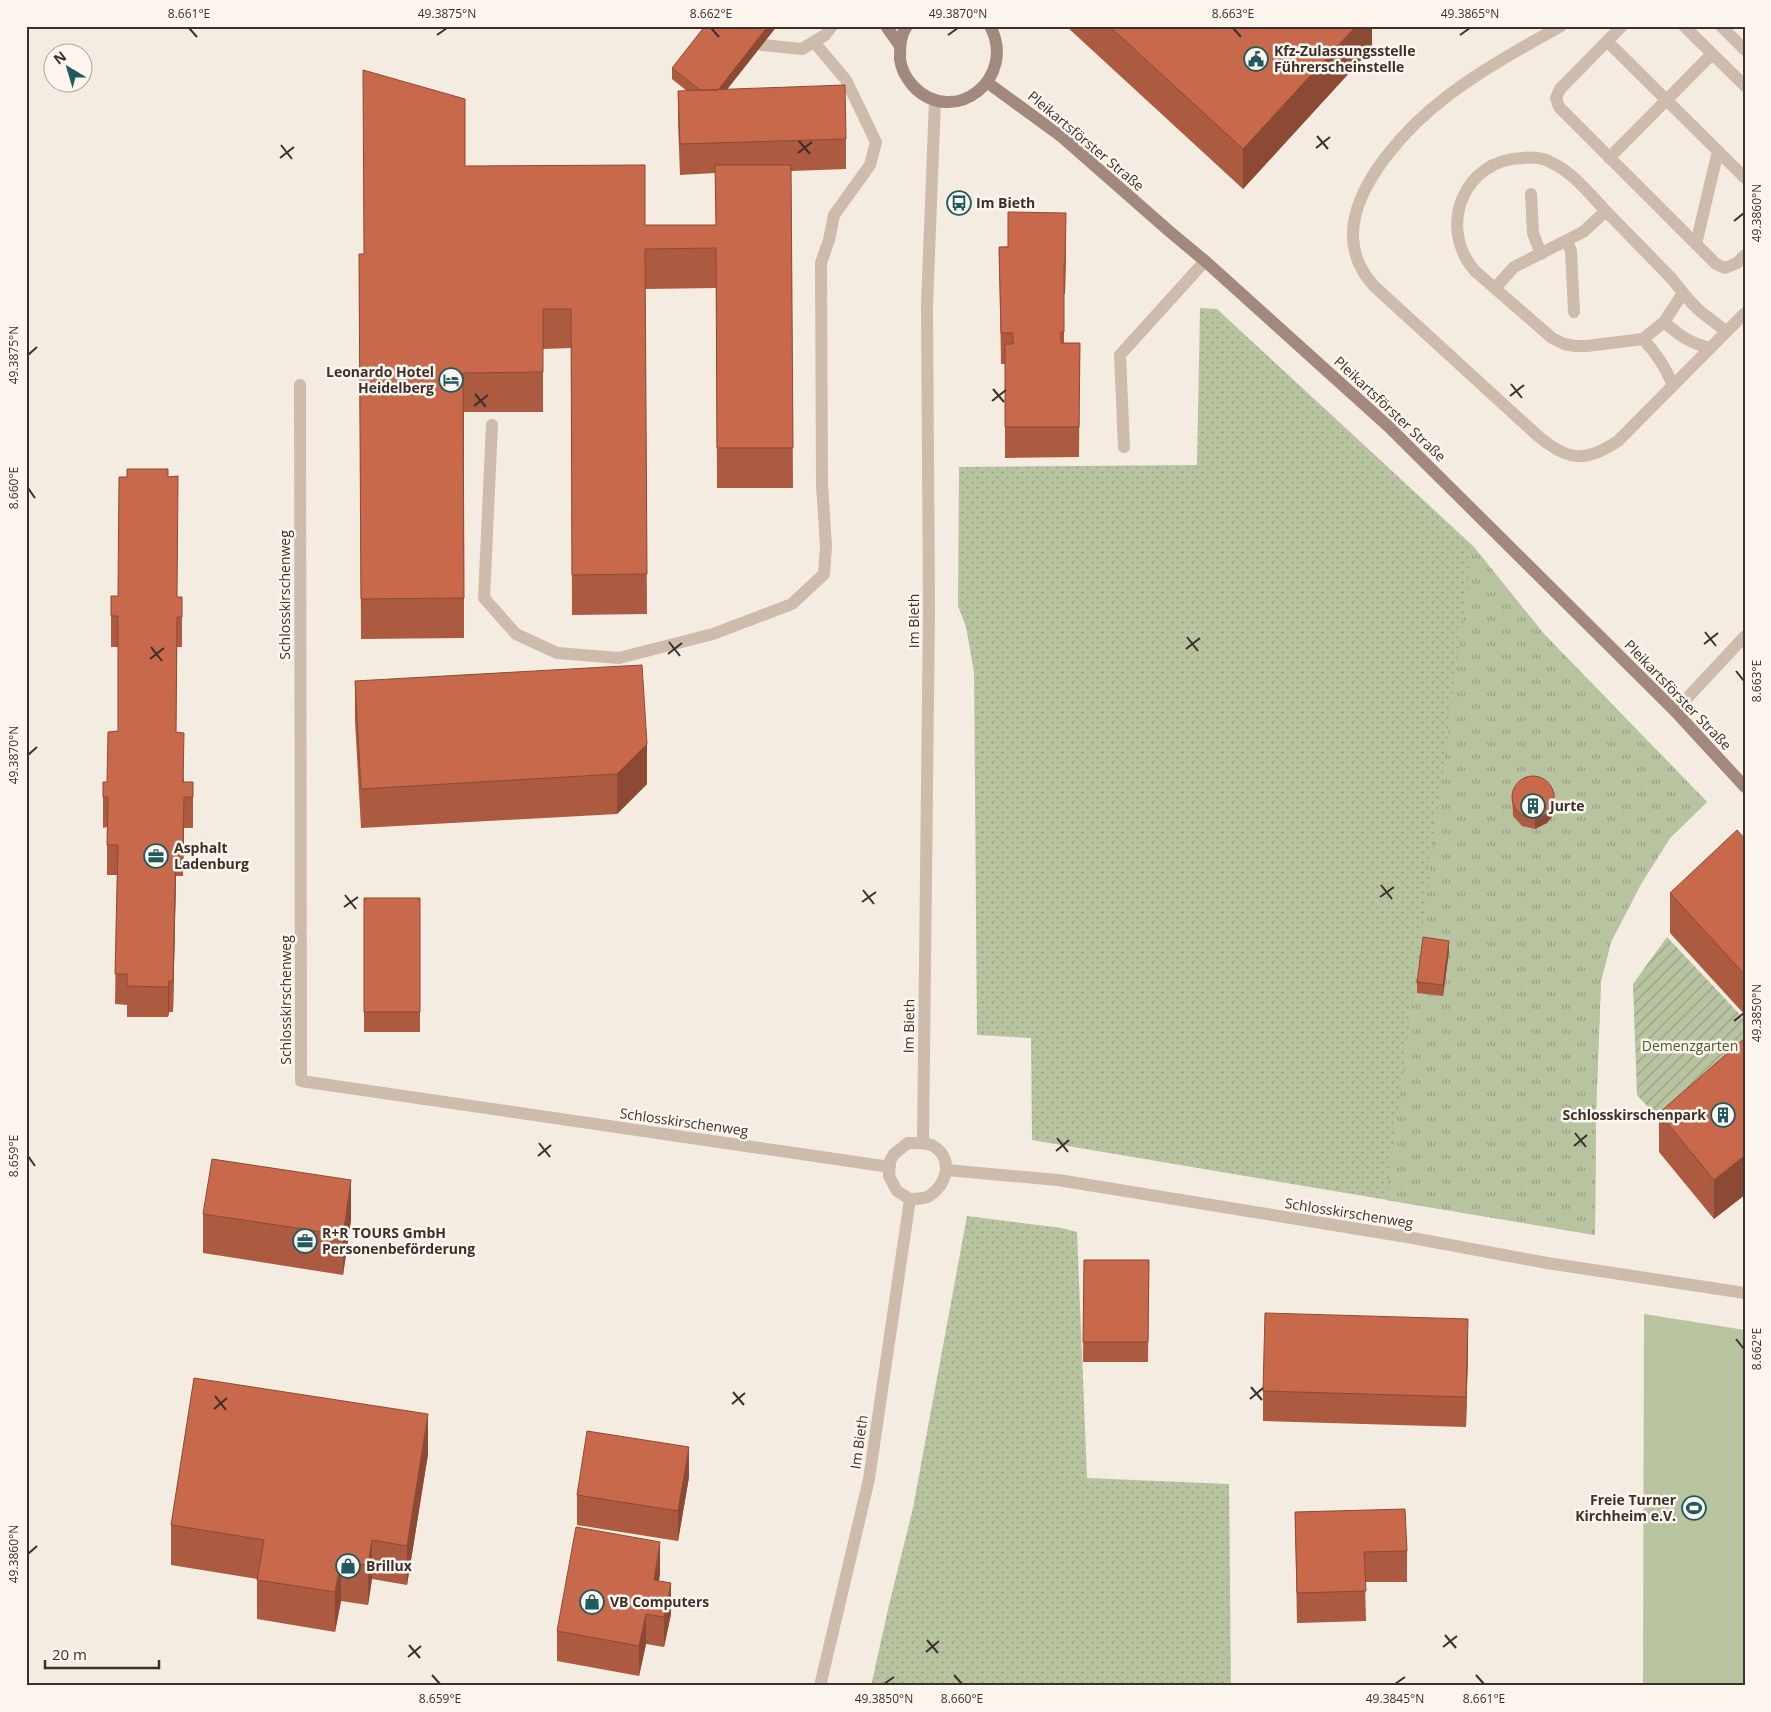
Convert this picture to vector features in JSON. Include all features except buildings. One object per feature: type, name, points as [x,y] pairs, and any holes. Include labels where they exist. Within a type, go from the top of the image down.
[{"type":"street","points":[[762,45],[802,49],[825,35],[832,26]]},
{"type":"street","points":[[886,26],[900,46]]},
{"type":"street","points":[[907,26],[900,46],[900,63],[907,79],[919,92],[934,100],[946,102],[969,97],[988,83],[996,69],[998,52],[996,36],[990,26]]},
{"type":"street","points":[[1561,26],[1513,53],[1450,94],[1395,146],[1370,182],[1357,210],[1353,239],[1357,259],[1364,274],[1374,286],[1555,450],[1572,456],[1587,456],[1604,451],[1618,441],[1745,313]]},
{"type":"street","points":[[1622,26],[1560,89],[1556,98],[1559,107],[1716,264],[1726,268],[1737,264],[1745,255]]},
{"type":"street","points":[[1684,26],[1745,86]]},
{"type":"street","points":[[1721,26],[1745,50]]},
{"type":"street","points":[[1607,41],[1745,178]]},
{"type":"street","points":[[492,426],[484,598],[516,634],[557,653],[619,658],[712,634],[792,604],[824,574],[826,546],[822,485],[821,262],[829,240],[834,215],[870,165],[876,142],[846,80],[814,42]]},
{"type":"street","points":[[1609,158],[1712,54]]},
{"type":"street","name":"Pleikartsförster Straße","points":[[988,83],[1062,137],[1205,261],[1388,426],[1675,711],[1745,787]]},
{"type":"street","name":"Im Bieth","points":[[923,1143],[929,610],[927,305],[934,100]]},
{"type":"street","points":[[1696,244],[1718,151]]},
{"type":"street","points":[[1683,293],[1664,322],[1643,339],[1587,346],[1564,344],[1552,338],[1467,262],[1458,239],[1457,215],[1465,191],[1480,174],[1508,160],[1531,157],[1553,163],[1567,173],[1606,211],[1701,312],[1716,322],[1726,332]]},
{"type":"street","points":[[1532,194],[1533,233],[1541,254]]},
{"type":"street","points":[[1495,288],[1514,267],[1583,232],[1606,211]]},
{"type":"street","points":[[1567,241],[1571,250],[1574,312]]},
{"type":"street","points":[[1124,447],[1120,355],[1205,261]]},
{"type":"street","points":[[1664,322],[1694,344],[1710,348]]},
{"type":"street","points":[[1643,339],[1658,355],[1667,369],[1673,386]]},
{"type":"street","name":"Schlosskirschenweg","points":[[300,385],[301,1081],[890,1167]]},
{"type":"street","points":[[1675,711],[1745,636]]},
{"type":"street","points":[[908,1143],[923,1143],[934,1147],[943,1157],[946,1170],[942,1184],[927,1197],[910,1199],[897,1190],[889,1176],[890,1167],[894,1154],[908,1143]]},
{"type":"street","name":"Schlosskirschenweg","points":[[946,1170],[1058,1180],[1407,1237],[1547,1263],[1745,1293]]},
{"type":"street","name":"Im Bieth","points":[[820,1686],[869,1479],[910,1199]]},
{"type":"green space","points":[[1200,308],[1217,309],[1473,546],[1544,634],[1707,802],[1670,838],[1641,884],[1611,942],[1601,981],[1596,1112],[1595,1235],[1032,1140],[1031,1038],[977,1035],[974,672],[966,627],[958,606],[959,467],[1197,465]]},
{"type":"green space","points":[[1473,546],[1544,634],[1707,802],[1670,838],[1641,884],[1611,942],[1601,981],[1596,1112],[1595,1235],[1386,1200]]},
{"type":"green space","name":"Demenzgarten","points":[[1667,937],[1745,1020],[1745,1073],[1674,1136],[1637,1095],[1633,984]]},
{"type":"green space","points":[[967,1216],[1062,1228],[1077,1232],[1087,1478],[1229,1484],[1231,1686],[871,1686],[913,1508]]},
{"type":"green space","name":"Freie Turner Kirchheim e.V.","points":[[1644,1314],[1745,1330],[1745,1686],[1643,1686]]},
{"type":"place","name":"Kfz-Zulassungsstelle Führerscheinstelle","points":[[1256,59]]},
{"type":"place","name":"Im Bieth","points":[[959,203]]},
{"type":"place","name":"Leonardo Hotel Heidelberg","points":[[451,380]]},
{"type":"place","name":"Jurte","points":[[1533,806]]},
{"type":"place","name":"Asphalt Ladenburg","points":[[156,856]]},
{"type":"place","name":"Schlosskirschenpark","points":[[1723,1115]]},
{"type":"place","name":"R+R TOURS GmbH Personenbeförderung","points":[[305,1241]]},
{"type":"place","name":"Freie Turner Kirchheim e.V.","points":[[1694,1508]]},
{"type":"place","name":"Brillux","points":[[348,1566]]},
{"type":"place","name":"VB Computers","points":[[592,1602]]}]
